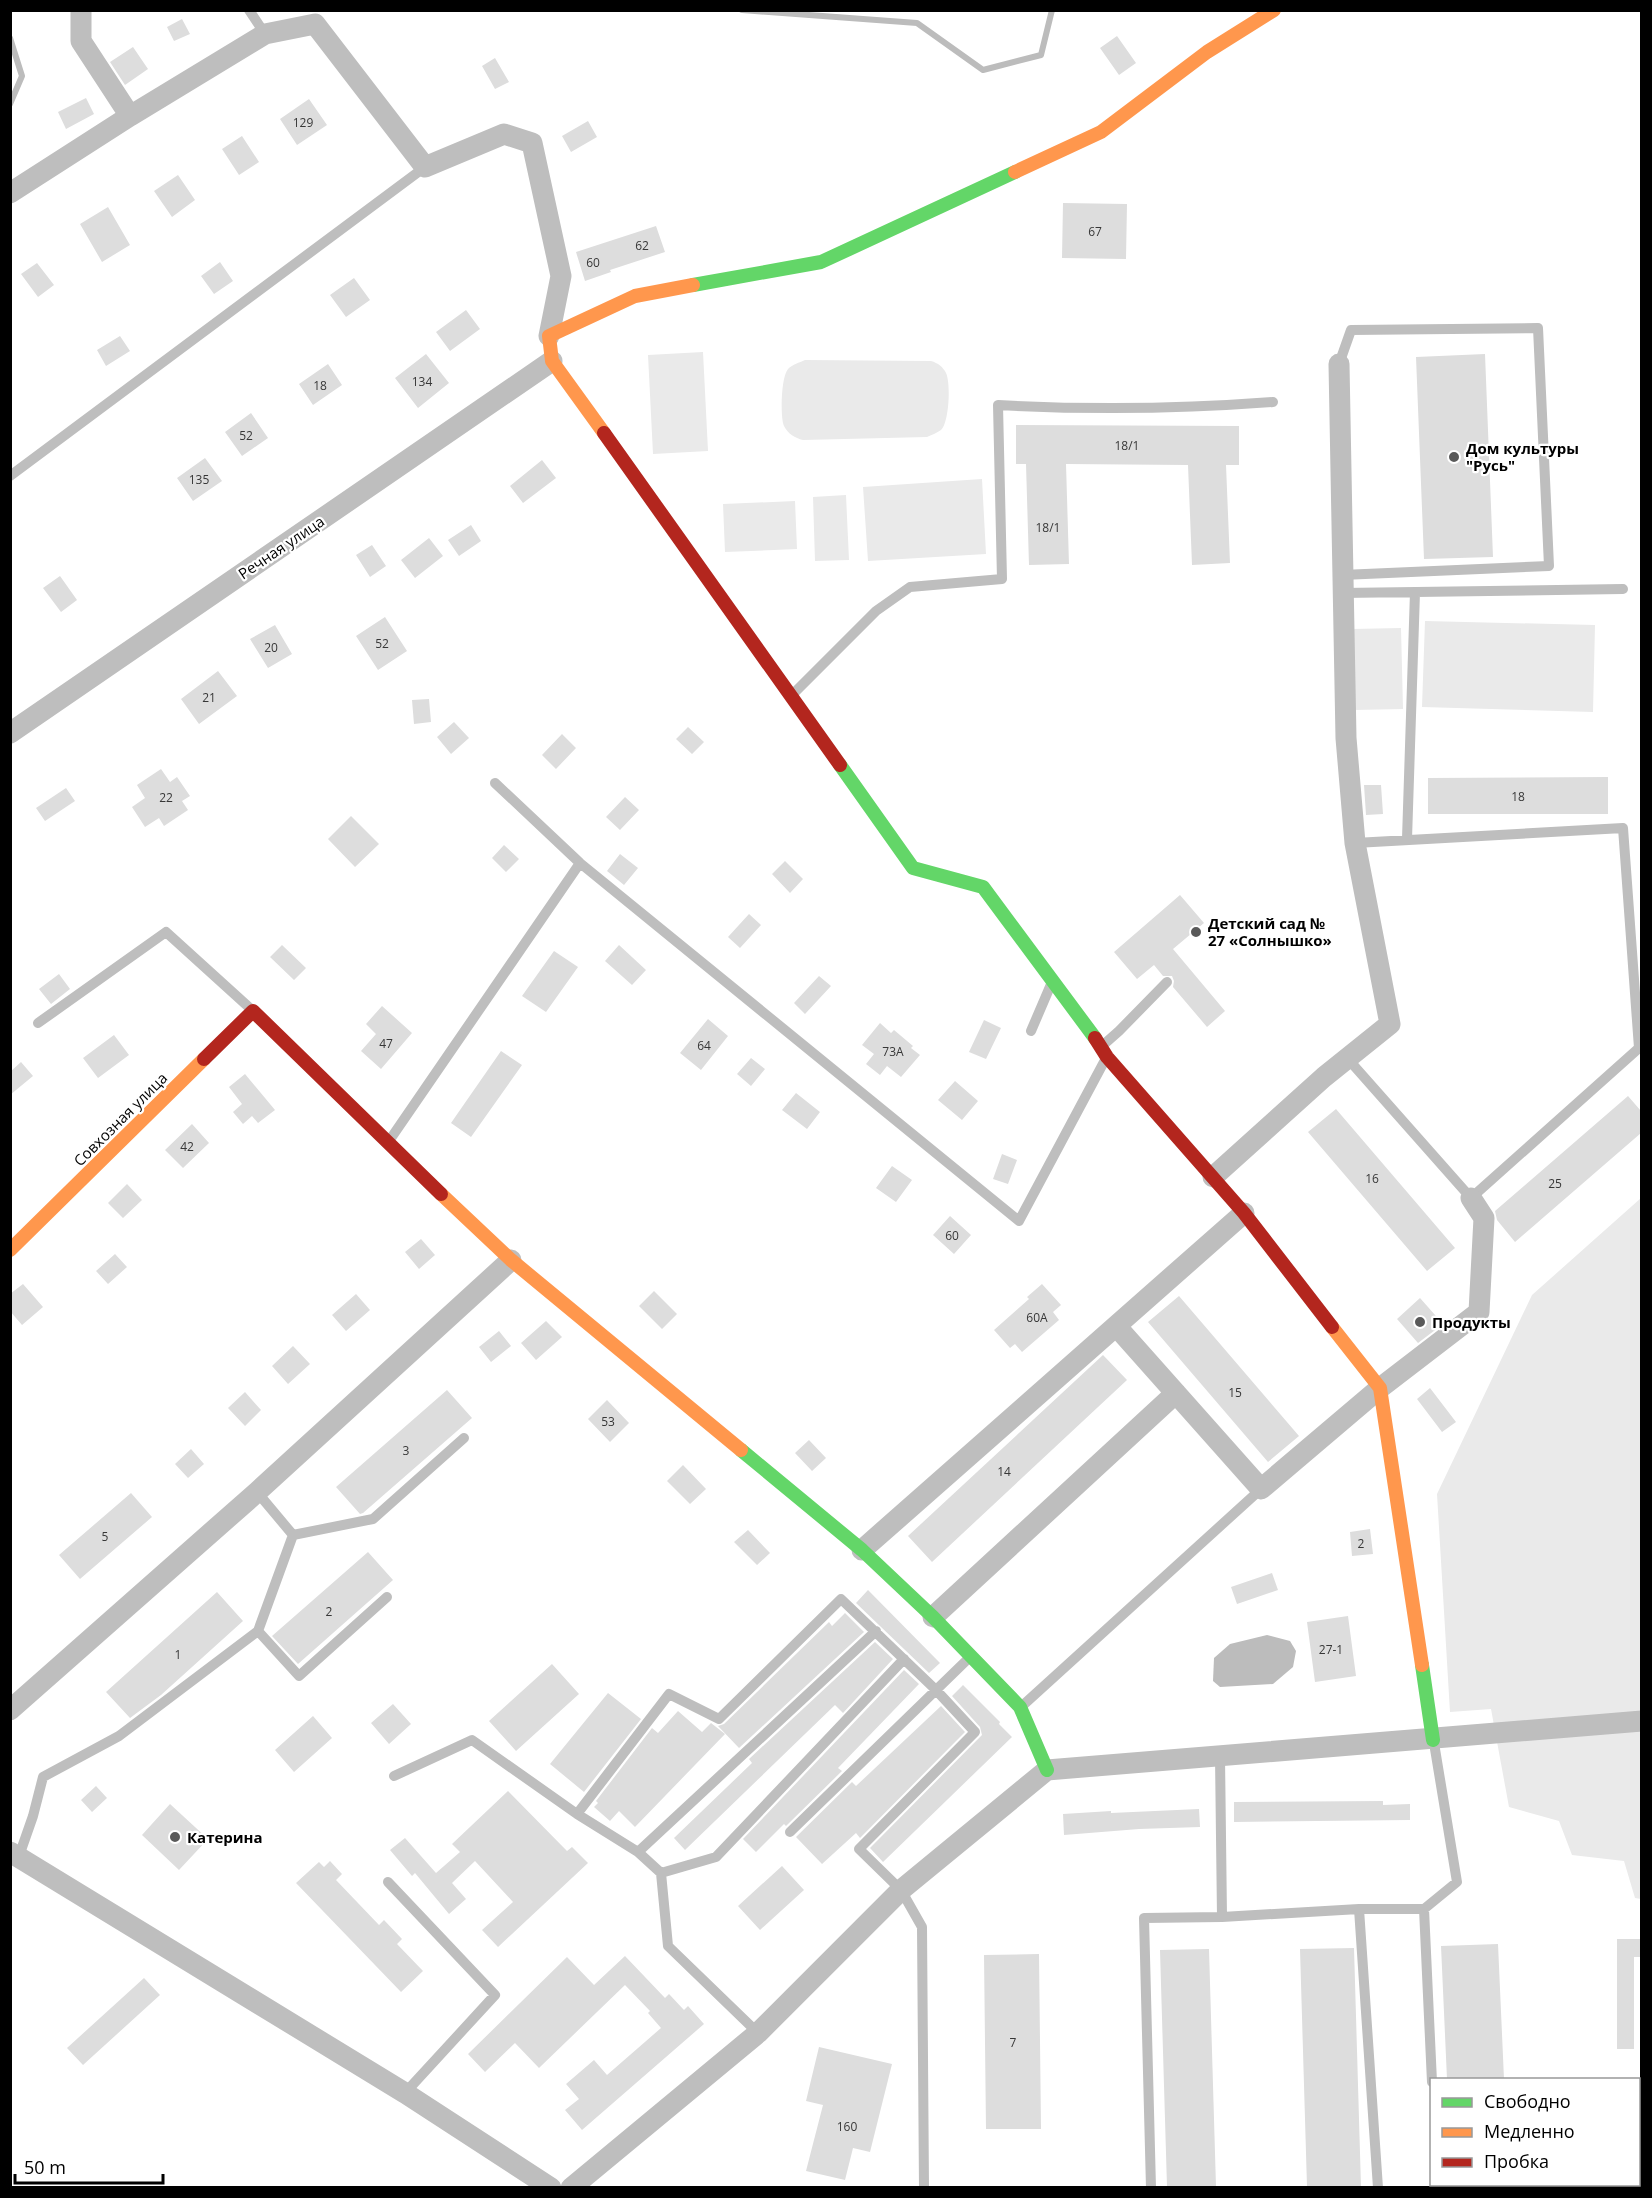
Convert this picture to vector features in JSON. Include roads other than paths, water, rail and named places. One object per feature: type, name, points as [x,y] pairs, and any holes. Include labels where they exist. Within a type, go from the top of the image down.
[{"type":"street","points":[[81,10],[81,40],[130,116]]},
{"type":"street","points":[[549,336],[635,296],[821,262],[1101,132],[1206,52],[1274,10]]},
{"type":"street","points":[[10,193],[130,116],[265,34],[315,24],[425,167],[504,134],[532,142],[561,276],[549,336],[552,361],[913,868],[983,887],[1053,979],[1104,1052],[1244,1213],[1380,1388],[1433,1740]]},
{"type":"street","name":"Речная улица","points":[[13,726],[552,361]]},
{"type":"street","points":[[1213,1178],[1324,1077],[1390,1024],[1355,843],[1346,738],[1339,364]]},
{"type":"street","points":[[253,1011],[387,1143],[511,1260],[862,1550],[933,1617],[1020,1707],[1047,1770]]},
{"type":"street","name":"Совхозная улица","points":[[10,1250],[253,1011]]},
{"type":"street","points":[[1117,1327],[1261,1489],[1380,1388],[1479,1312],[1484,1218],[1471,1198]]},
{"type":"street","points":[[862,1550],[1244,1213]]},
{"type":"street","points":[[10,1710],[257,1491],[511,1260]]},
{"type":"street","points":[[933,1617],[1176,1394]]},
{"type":"street","points":[[571,2187],[758,2033],[901,1890],[1047,1770],[1433,1740],[1641,1721]]},
{"type":"street","points":[[15,1854],[405,2093],[550,2187]]},
{"type":"lane","points":[[249,10],[265,34]]},
{"type":"lane","points":[[10,476],[425,167]]},
{"type":"lane","points":[[1339,364],[1351,330],[1538,328],[1549,566],[1342,584]]},
{"type":"lane","points":[[790,696],[876,610],[910,587],[1002,579],[998,405],[1064,409],[1200,408],[1273,402]]},
{"type":"lane","points":[[1342,584],[1415,592],[1623,589]]},
{"type":"lane","points":[[1407,838],[1415,592]]},
{"type":"lane","points":[[495,783],[580,863],[1019,1221],[1104,1052],[1119,1031],[1167,982]]},
{"type":"lane","points":[[1348,1059],[1471,1198],[1639,1048],[1623,828],[1407,838],[1355,843]]},
{"type":"lane","points":[[387,1143],[580,863]]},
{"type":"lane","points":[[38,1023],[165,932],[253,1011]]},
{"type":"lane","points":[[1031,1031],[1053,979]]},
{"type":"lane","points":[[293,1534],[373,1519],[464,1438]]},
{"type":"lane","points":[[1020,1707],[1261,1489]]},
{"type":"lane","points":[[257,1491],[293,1534]]},
{"type":"lane","points":[[15,1854],[33,1816],[42,1777],[119,1736],[258,1631],[293,1534]]},
{"type":"lane","points":[[258,1631],[299,1676],[387,1597]]},
{"type":"lane","points":[[577,1814],[669,1694],[719,1719],[841,1599],[936,1690],[975,1732],[860,1849],[901,1890],[922,1928],[924,2187]]},
{"type":"lane","points":[[638,1852],[876,1631]]},
{"type":"lane","points":[[789,1832],[971,1656]]},
{"type":"lane","points":[[661,1873],[716,1857],[904,1659]]},
{"type":"lane","points":[[394,1776],[472,1740],[577,1814],[638,1852],[661,1873],[668,1946],[758,2033]]},
{"type":"lane","points":[[1151,2187],[1144,1918],[1222,1917],[1359,1909],[1424,1909],[1457,1882],[1433,1740]]},
{"type":"lane","points":[[1220,1757],[1222,1917]]},
{"type":"lane","points":[[388,1882],[495,1995],[405,2093]]},
{"type":"lane","points":[[1359,1909],[1378,2187]]},
{"type":"lane","points":[[1424,1909],[1431,2078]]},
{"type":"waterway","points":[[742,10],[917,23],[983,70],[1041,55],[1052,10]]},
{"type":"waterway","points":[[10,38],[22,76],[10,104]]},
{"type":"place","name":"Дом культуры \"Русь\"","points":[[1454,457]]},
{"type":"place","name":"Детский сад № 27 «Солнышко»","points":[[1196,932]]},
{"type":"place","name":"Продукты","points":[[1420,1322]]},
{"type":"place","name":"Катерина","points":[[175,1837]]}]
